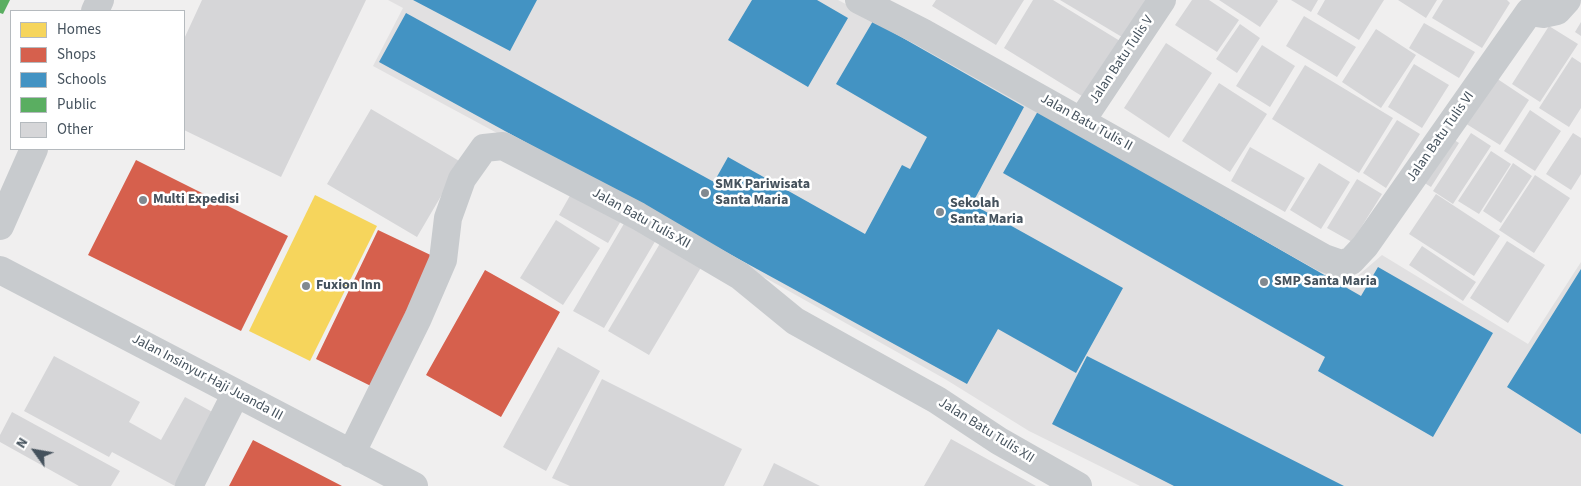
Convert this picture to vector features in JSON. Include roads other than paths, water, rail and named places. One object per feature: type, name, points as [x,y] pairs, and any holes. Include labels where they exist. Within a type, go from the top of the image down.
[{"type":"street","name":"Jalan Batu Tulis II","points":[[858,0],[889,7],[922,32],[1082,120],[1312,251]]},
{"type":"street","name":"Jalan Batu Tulis V","points":[[1082,120],[1162,0]]},
{"type":"street","name":"Jalan Batu Tulis VI","points":[[1312,251],[1340,264],[1351,261],[1521,6],[1543,14],[1557,11],[1567,0]]},
{"type":"street","name":"Jalan Batu Tulis XII","points":[[351,454],[418,318],[443,260],[448,218],[462,179],[484,148],[503,146],[638,216],[740,276],[795,321],[937,400],[999,441],[1078,486]]},
{"type":"street","points":[[0,226],[34,150]]},
{"type":"street","name":"Jalan Insinyur Haji Juanda III","points":[[0,270],[414,486]]},
{"type":"street","points":[[189,486],[236,393]]},
{"type":"place","name":"SMK Pariwisata Santa Maria","points":[[705,193]]},
{"type":"place","name":"Multi Expedisi","points":[[143,200]]},
{"type":"place","name":"Sekolah Santa Maria","points":[[940,212]]},
{"type":"place","name":"SMP Santa Maria","points":[[1264,282]]},
{"type":"place","name":"Fuxion Inn","points":[[306,286]]}]
